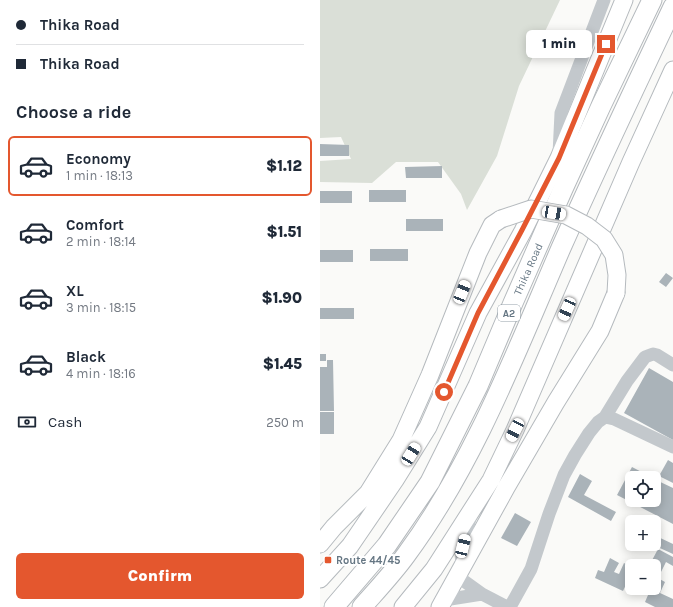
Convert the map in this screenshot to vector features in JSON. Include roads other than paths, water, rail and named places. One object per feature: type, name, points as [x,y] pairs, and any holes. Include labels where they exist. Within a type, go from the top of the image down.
[{"type":"highway","name":"Thika Road","points":[[334,607],[387,545],[430,482],[478,386],[566,182],[652,0]]},
{"type":"highway","name":"Thika Road","points":[[362,607],[410,549],[427,524],[468,454],[501,385],[611,136],[673,6]]},
{"type":"main road","name":"Thika Road","points":[[320,579],[350,546],[395,480],[428,427],[478,313],[559,158],[624,0]]},
{"type":"main road","points":[[403,607],[434,569],[491,480],[515,430],[673,70]]},
{"type":"main road","points":[[320,544],[334,527],[368,493],[401,440],[430,375],[478,253],[492,225],[500,218],[531,209],[566,216],[587,226],[604,239],[614,255],[617,275],[616,293],[600,331],[556,402],[507,486],[442,604]]},
{"type":"main road","points":[[395,480],[396,449]]},
{"type":"main road","points":[[491,480],[507,486]]},
{"type":"street","points":[[559,158],[560,113],[604,0]]},
{"type":"street","points":[[474,507],[463,546],[459,572],[482,594],[502,606],[531,569],[549,514],[564,475],[589,433],[598,422],[605,418],[627,381],[645,357],[653,354],[657,355],[673,365]]},
{"type":"street","points":[[605,418],[614,419],[673,447]]},
{"type":"street","points":[[442,604],[482,594]]},
{"type":"place","name":"Route 44/45","points":[[328,560]]}]
